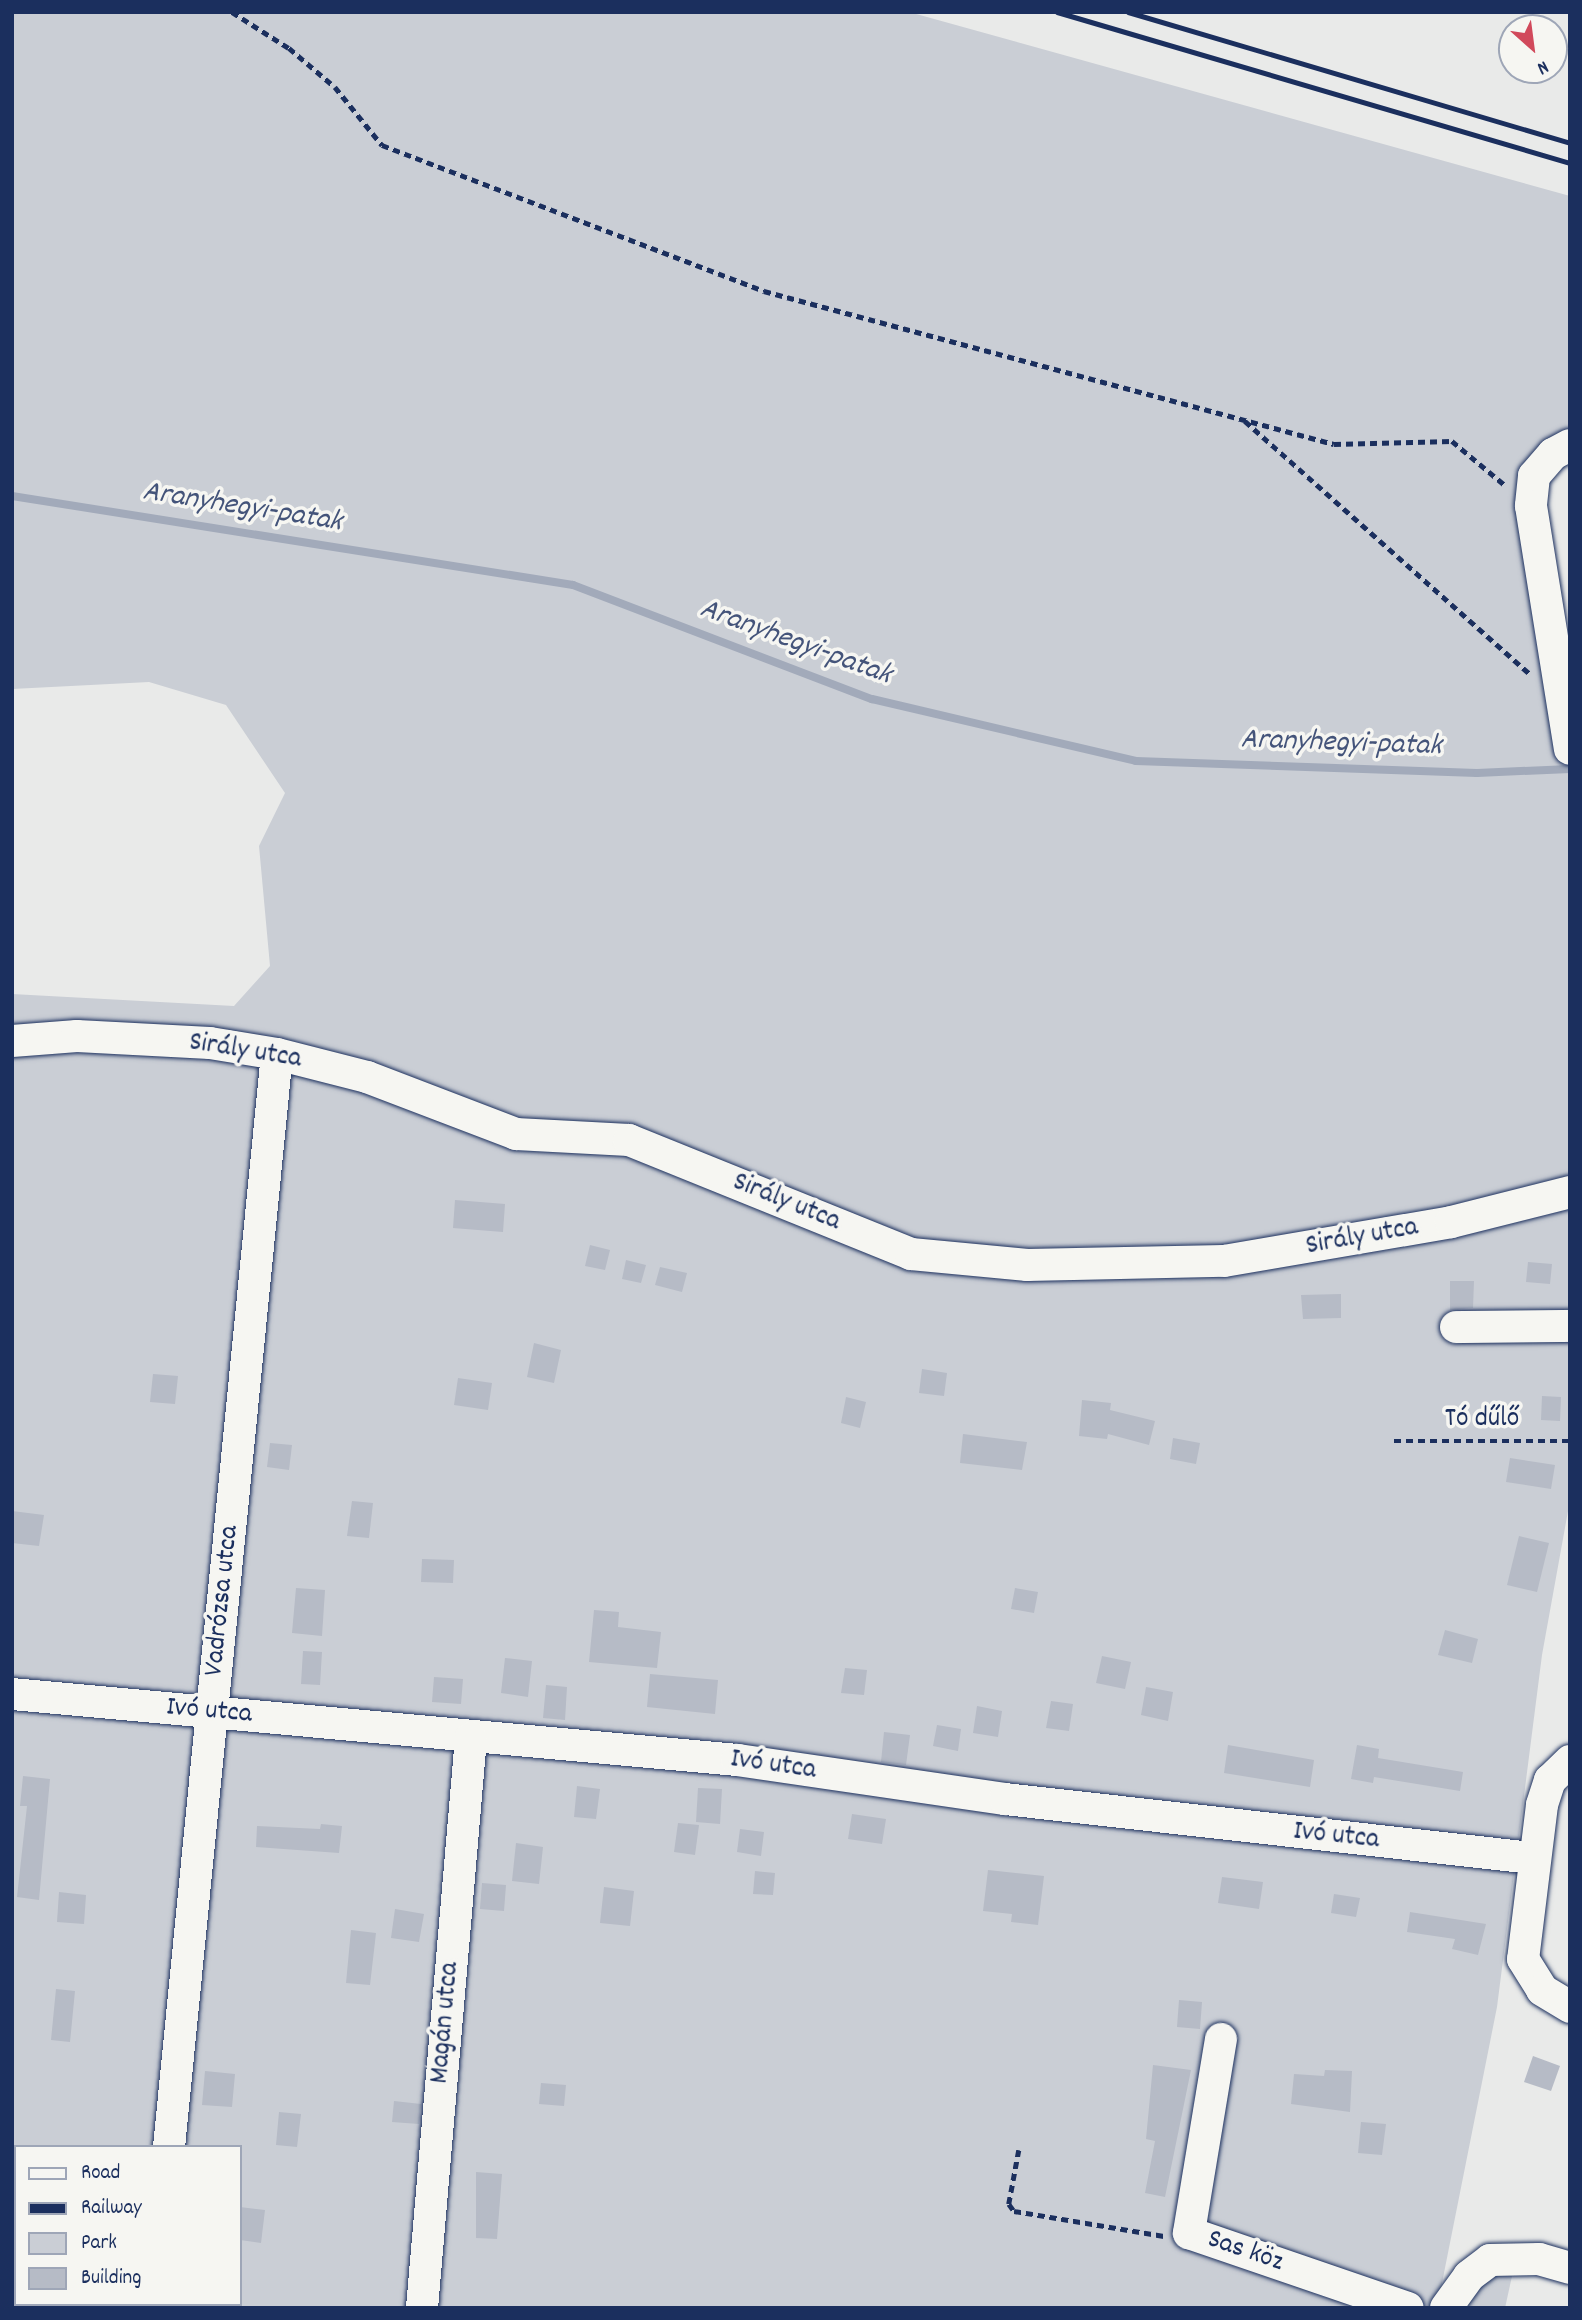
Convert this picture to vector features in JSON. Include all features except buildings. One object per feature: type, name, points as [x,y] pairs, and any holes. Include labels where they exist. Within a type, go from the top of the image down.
[{"type":"street","points":[[1570,445],[1553,454],[1534,477],[1531,506],[1570,749]]},
{"type":"street","name":"Sirály utca","points":[[12,1041],[77,1036],[197,1042],[277,1054],[367,1077],[516,1133],[629,1140],[911,1254],[1027,1265],[1224,1261],[1451,1222],[1570,1192]]},
{"type":"street","name":"Vadrózsa utca","points":[[169,2145],[277,1054]]},
{"type":"street","points":[[1456,1327],[1570,1326]]},
{"type":"street","name":"Ivó utca","points":[[12,1694],[471,1738],[737,1760],[1005,1799],[1532,1858]]},
{"type":"street","name":"Magán utca","points":[[422,2308],[471,1738]]},
{"type":"street","points":[[1570,1761],[1550,1780],[1532,1858],[1523,1959],[1542,1990],[1570,2007]]},
{"type":"street","name":"Sas köz","points":[[1221,2039],[1189,2233],[1408,2308]]},
{"type":"street","points":[[1446,2308],[1469,2276],[1490,2260],[1539,2259],[1570,2268]]},
{"type":"path","points":[[232,12],[289,47],[335,87],[382,145],[764,291],[1334,444],[1452,441],[1531,506]]},
{"type":"path","points":[[1243,419],[1564,703]]},
{"type":"path","name":"Tó dűlő","points":[[1394,1441],[1570,1441]]},
{"type":"path","points":[[1019,2150],[1009,2204],[1014,2211],[1178,2238],[1189,2233]]},
{"type":"green space","points":[[12,12],[909,12],[1570,196],[1570,430],[1518,471],[1554,748],[1570,752],[1570,1500],[1542,1655],[1497,2007],[1437,2308],[12,2308],[12,994],[234,1006],[270,966],[259,846],[285,793],[226,705],[149,682],[12,689]]},
{"type":"green space","points":[[1494,2273],[1512,2276],[1505,2308],[1455,2308]]},
{"type":"waterway","name":"Aranyhegyi-patak","points":[[12,496],[573,585],[872,699],[1136,761],[1477,773],[1570,769]]},
{"type":"railway","points":[[1057,12],[1570,163]]},
{"type":"railway","points":[[1128,12],[1570,143]]}]
